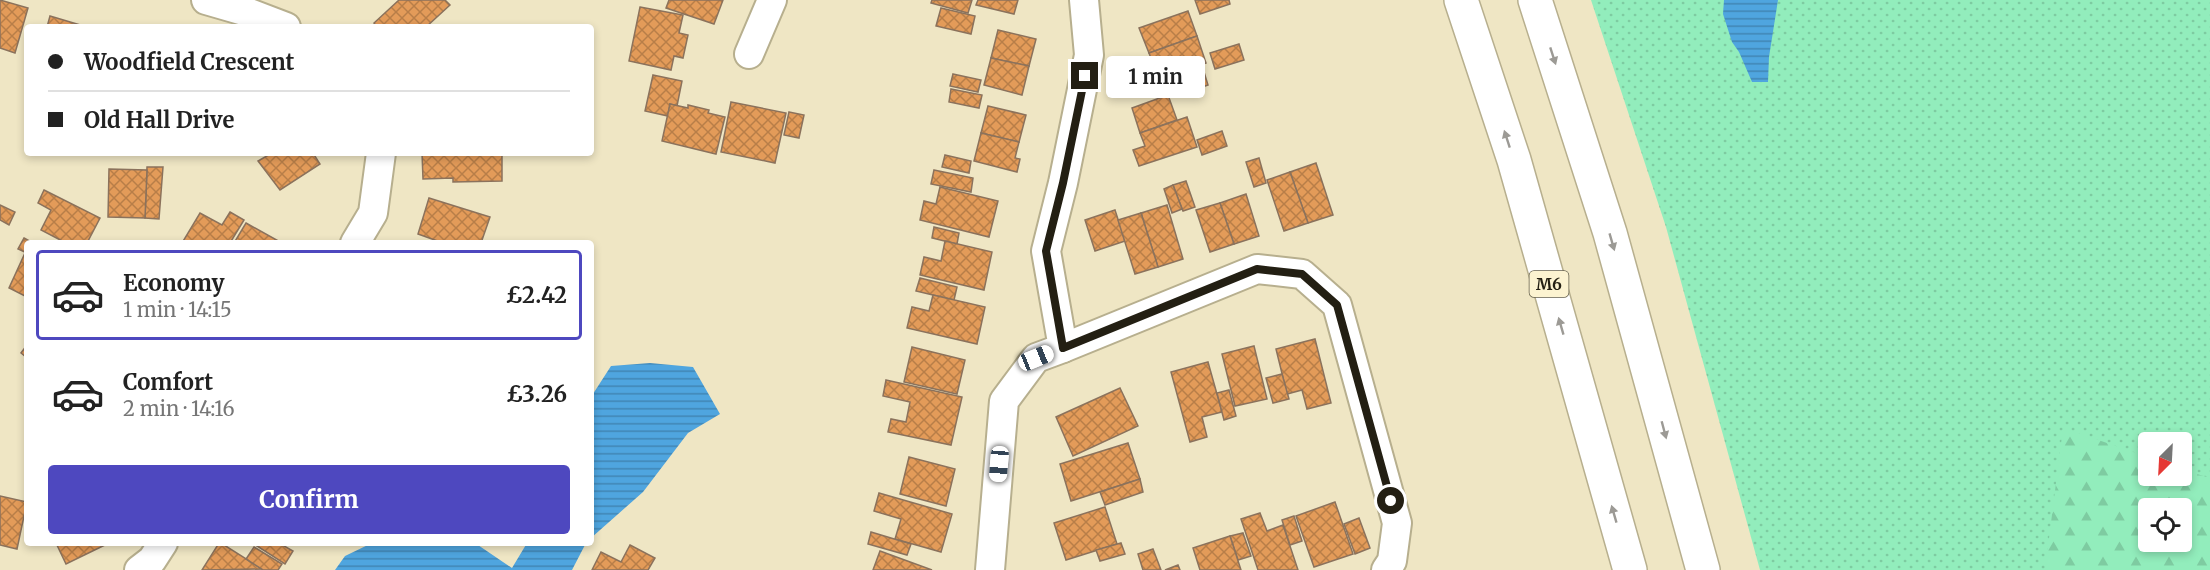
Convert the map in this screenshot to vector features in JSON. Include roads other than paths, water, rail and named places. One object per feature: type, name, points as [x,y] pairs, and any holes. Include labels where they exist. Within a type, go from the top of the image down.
[{"type":"highway","name":"M6","points":[[1461,0],[1514,160],[1630,570]]},
{"type":"highway","points":[[1535,0],[1610,233],[1703,570]]},
{"type":"street","points":[[206,0],[278,24]]},
{"type":"street","points":[[749,54],[772,0]]},
{"type":"street","points":[[1063,348],[1046,251],[1063,183],[1089,55],[1084,0]]},
{"type":"street","points":[[357,240],[374,213],[381,156]]},
{"type":"street","points":[[990,570],[1004,401],[1036,358],[1257,269],[1302,274],[1337,305],[1397,523],[1392,561],[1386,570]]},
{"type":"street","points":[[139,570],[152,560],[161,546]]},
{"type":"water","points":[[1724,0],[1778,0],[1769,57],[1768,82],[1752,82],[1732,42],[1723,14]]},
{"type":"water","points":[[650,363],[693,367],[720,414],[688,433],[643,492],[594,535],[594,392],[611,366]]},
{"type":"water","points":[[366,546],[479,546],[512,568],[525,546],[584,546],[572,570],[335,570],[345,556]]}]
